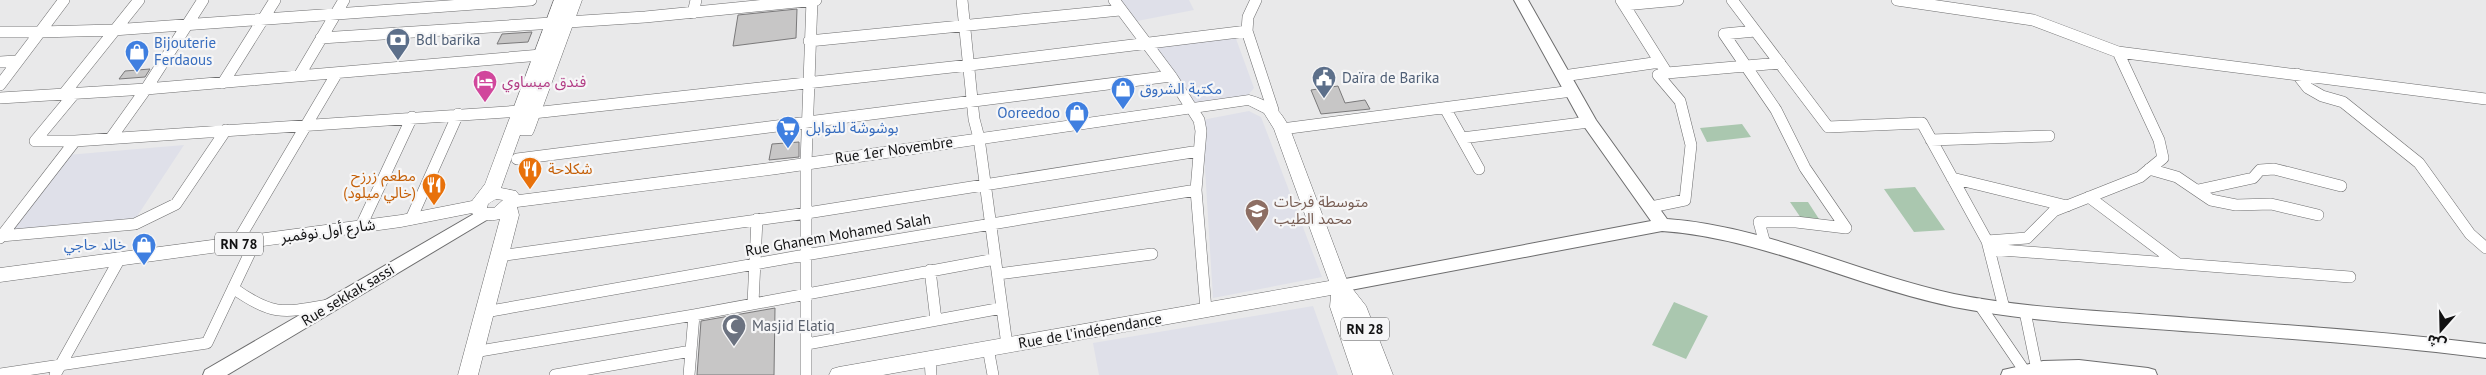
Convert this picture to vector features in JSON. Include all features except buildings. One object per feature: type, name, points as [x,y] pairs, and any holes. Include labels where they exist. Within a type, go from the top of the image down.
[{"type":"main road","points":[[482,206],[527,112],[560,22],[562,0]]},
{"type":"main road","points":[[468,375],[510,215],[507,183],[516,158],[541,55],[575,0]]},
{"type":"main road","points":[[1521,0],[1589,122],[1662,225]]},
{"type":"main road","name":"Rue 1er Novembre","points":[[482,206],[496,193],[509,201],[806,163],[1193,109],[1242,99],[1262,104],[1273,110]]},
{"type":"main road","name":"RN 28","points":[[1273,110],[1282,129],[1340,286],[1356,306],[1383,375]]},
{"type":"main road","name":"شارع أول نوفمبر","points":[[0,275],[255,242],[411,219],[482,206]]},
{"type":"main road","name":"Rue sekkak sassi","points":[[212,375],[332,304],[482,206]]},
{"type":"main road","points":[[1340,286],[1662,225],[1691,227],[1765,244],[1858,274],[1953,300],[2025,312],[2413,342],[2486,351]]},
{"type":"main road","name":"RN 28","points":[[1340,286],[1340,307],[1363,375]]},
{"type":"main road","name":"Rue de l'indépendance","points":[[839,375],[931,367],[998,347],[1340,286]]},
{"type":"main road","points":[[2024,372],[2095,368],[2148,375]]},
{"type":"street","points":[[0,85],[64,0]]},
{"type":"street","points":[[139,0],[113,30],[35,142],[76,141],[458,114],[527,112],[970,65],[1248,31]]},
{"type":"street","points":[[111,138],[146,89],[203,0]]},
{"type":"street","points":[[223,83],[275,0]]},
{"type":"street","points":[[298,76],[344,0]]},
{"type":"street","points":[[0,32],[113,30],[336,14],[414,4],[531,0]]},
{"type":"street","points":[[693,13],[696,0]]},
{"type":"street","points":[[320,38],[693,13],[756,3],[814,0],[807,82],[806,375]]},
{"type":"street","points":[[962,0],[974,119],[979,138],[986,185],[1002,308],[993,375]]},
{"type":"street","points":[[1114,0],[1171,76],[1193,109],[1201,131],[1196,190],[1206,310]]},
{"type":"street","points":[[1256,0],[1248,17],[1248,31],[1273,110]]},
{"type":"street","points":[[1667,73],[1623,3],[1678,0]]},
{"type":"street","points":[[1732,0],[1828,127],[1922,123],[1988,245],[2004,308]]},
{"type":"street","points":[[1897,0],[2033,20],[2118,52],[2486,99]]},
{"type":"street","points":[[809,41],[1120,10]]},
{"type":"street","points":[[1756,31],[1724,34],[1776,110],[1805,168],[1846,228],[1796,222],[1759,222],[1765,244]]},
{"type":"street","points":[[1988,245],[2027,238],[2054,210],[2140,177],[2163,158],[2159,140],[2118,52]]},
{"type":"street","points":[[0,98],[223,83],[541,55]]},
{"type":"street","points":[[0,62],[16,62]]},
{"type":"street","points":[[1563,76],[1660,62]]},
{"type":"street","points":[[1651,207],[1685,200],[1691,145],[1680,101],[1658,75],[1780,63]]},
{"type":"street","points":[[236,244],[337,73]]},
{"type":"street","points":[[2297,74],[2308,88],[2322,96],[2342,102],[2420,163],[2470,234],[2486,248]]},
{"type":"street","points":[[516,158],[1171,76]]},
{"type":"street","points":[[1282,129],[1572,91]]},
{"type":"street","points":[[1445,108],[1479,170]]},
{"type":"street","points":[[411,219],[458,114]]},
{"type":"street","points":[[361,226],[412,117]]},
{"type":"street","points":[[1462,138],[1589,122]]},
{"type":"street","points":[[1,237],[135,224],[176,204],[226,130]]},
{"type":"street","points":[[1931,140],[2049,136]]},
{"type":"street","points":[[1,237],[76,141]]},
{"type":"street","points":[[499,256],[806,213],[1199,151]]},
{"type":"street","points":[[2150,169],[2177,177],[2211,200],[2236,205],[2271,204],[2318,215]]},
{"type":"street","points":[[2198,190],[2253,178],[2260,170],[2274,169],[2342,186]]},
{"type":"street","points":[[1952,178],[2067,206]]},
{"type":"street","name":"Rue Ghanem Mohamed Salah","points":[[484,312],[756,266],[805,255],[991,226],[1196,190]]},
{"type":"street","points":[[2089,197],[2177,264]]},
{"type":"street","points":[[753,303],[757,219]]},
{"type":"street","points":[[0,374],[58,370],[207,343],[255,242]]},
{"type":"street","points":[[1988,245],[2177,264],[2350,277]]},
{"type":"street","points":[[998,274],[1152,254]]},
{"type":"street","points":[[474,352],[694,315],[805,292],[996,259]]},
{"type":"street","points":[[58,370],[119,260]]},
{"type":"street","points":[[930,270],[936,320]]},
{"type":"street","points":[[233,288],[259,306],[282,312],[332,304]]},
{"type":"street","points":[[1979,304],[2024,372]]},
{"type":"street","points":[[807,344],[1002,308]]},
{"type":"street","points":[[2024,372],[2025,312]]},
{"type":"street","points":[[689,375],[694,315]]},
{"type":"street","points":[[555,375],[690,352]]},
{"type":"shaded area","points":[[1114,0],[1189,0],[1194,10],[1132,22]]},
{"type":"shaded area","points":[[1235,36],[1254,88],[1248,95],[1193,104],[1151,45]]},
{"type":"shaded area","name":"متوسطة فرحات محمد الطيب","points":[[1249,111],[1261,117],[1322,277],[1213,298],[1202,120]]},
{"type":"shaded area","points":[[184,145],[134,221],[11,233],[67,155]]},
{"type":"shaded area","points":[[1313,306],[1338,375],[1099,375],[1093,343]]},
{"type":"green space","points":[[1742,124],[1751,137],[1707,142],[1700,128]]},
{"type":"green space","points":[[1915,187],[1945,230],[1914,232],[1884,189]]},
{"type":"green space","points":[[1790,202],[1808,202],[1819,219],[1803,221]]},
{"type":"green space","points":[[1674,302],[1708,316],[1686,359],[1652,345]]},
{"type":"place","name":"Bdl barika","points":[[398,61]]},
{"type":"place","name":"Bijouterie Ferdaous","points":[[137,73]]},
{"type":"place","name":"Daïra de Barika","points":[[1324,99]]},
{"type":"place","name":"فندق ميساوي","points":[[485,103]]},
{"type":"place","name":"مكتبة الشروق","points":[[1123,110]]},
{"type":"place","name":"Ooreedoo","points":[[1077,134]]},
{"type":"place","name":"بوشوشة للتوابل","points":[[788,149]]},
{"type":"place","name":"شكلاحة","points":[[530,190]]},
{"type":"place","name":"مطعم زرزح (خالي ميلود)","points":[[434,206]]},
{"type":"place","name":"متوسطة فرحات محمد الطيب","points":[[1257,232]]},
{"type":"place","name":"خالد حاجي","points":[[144,266]]},
{"type":"place","name":"Masjid Elatiq","points":[[734,347]]}]
